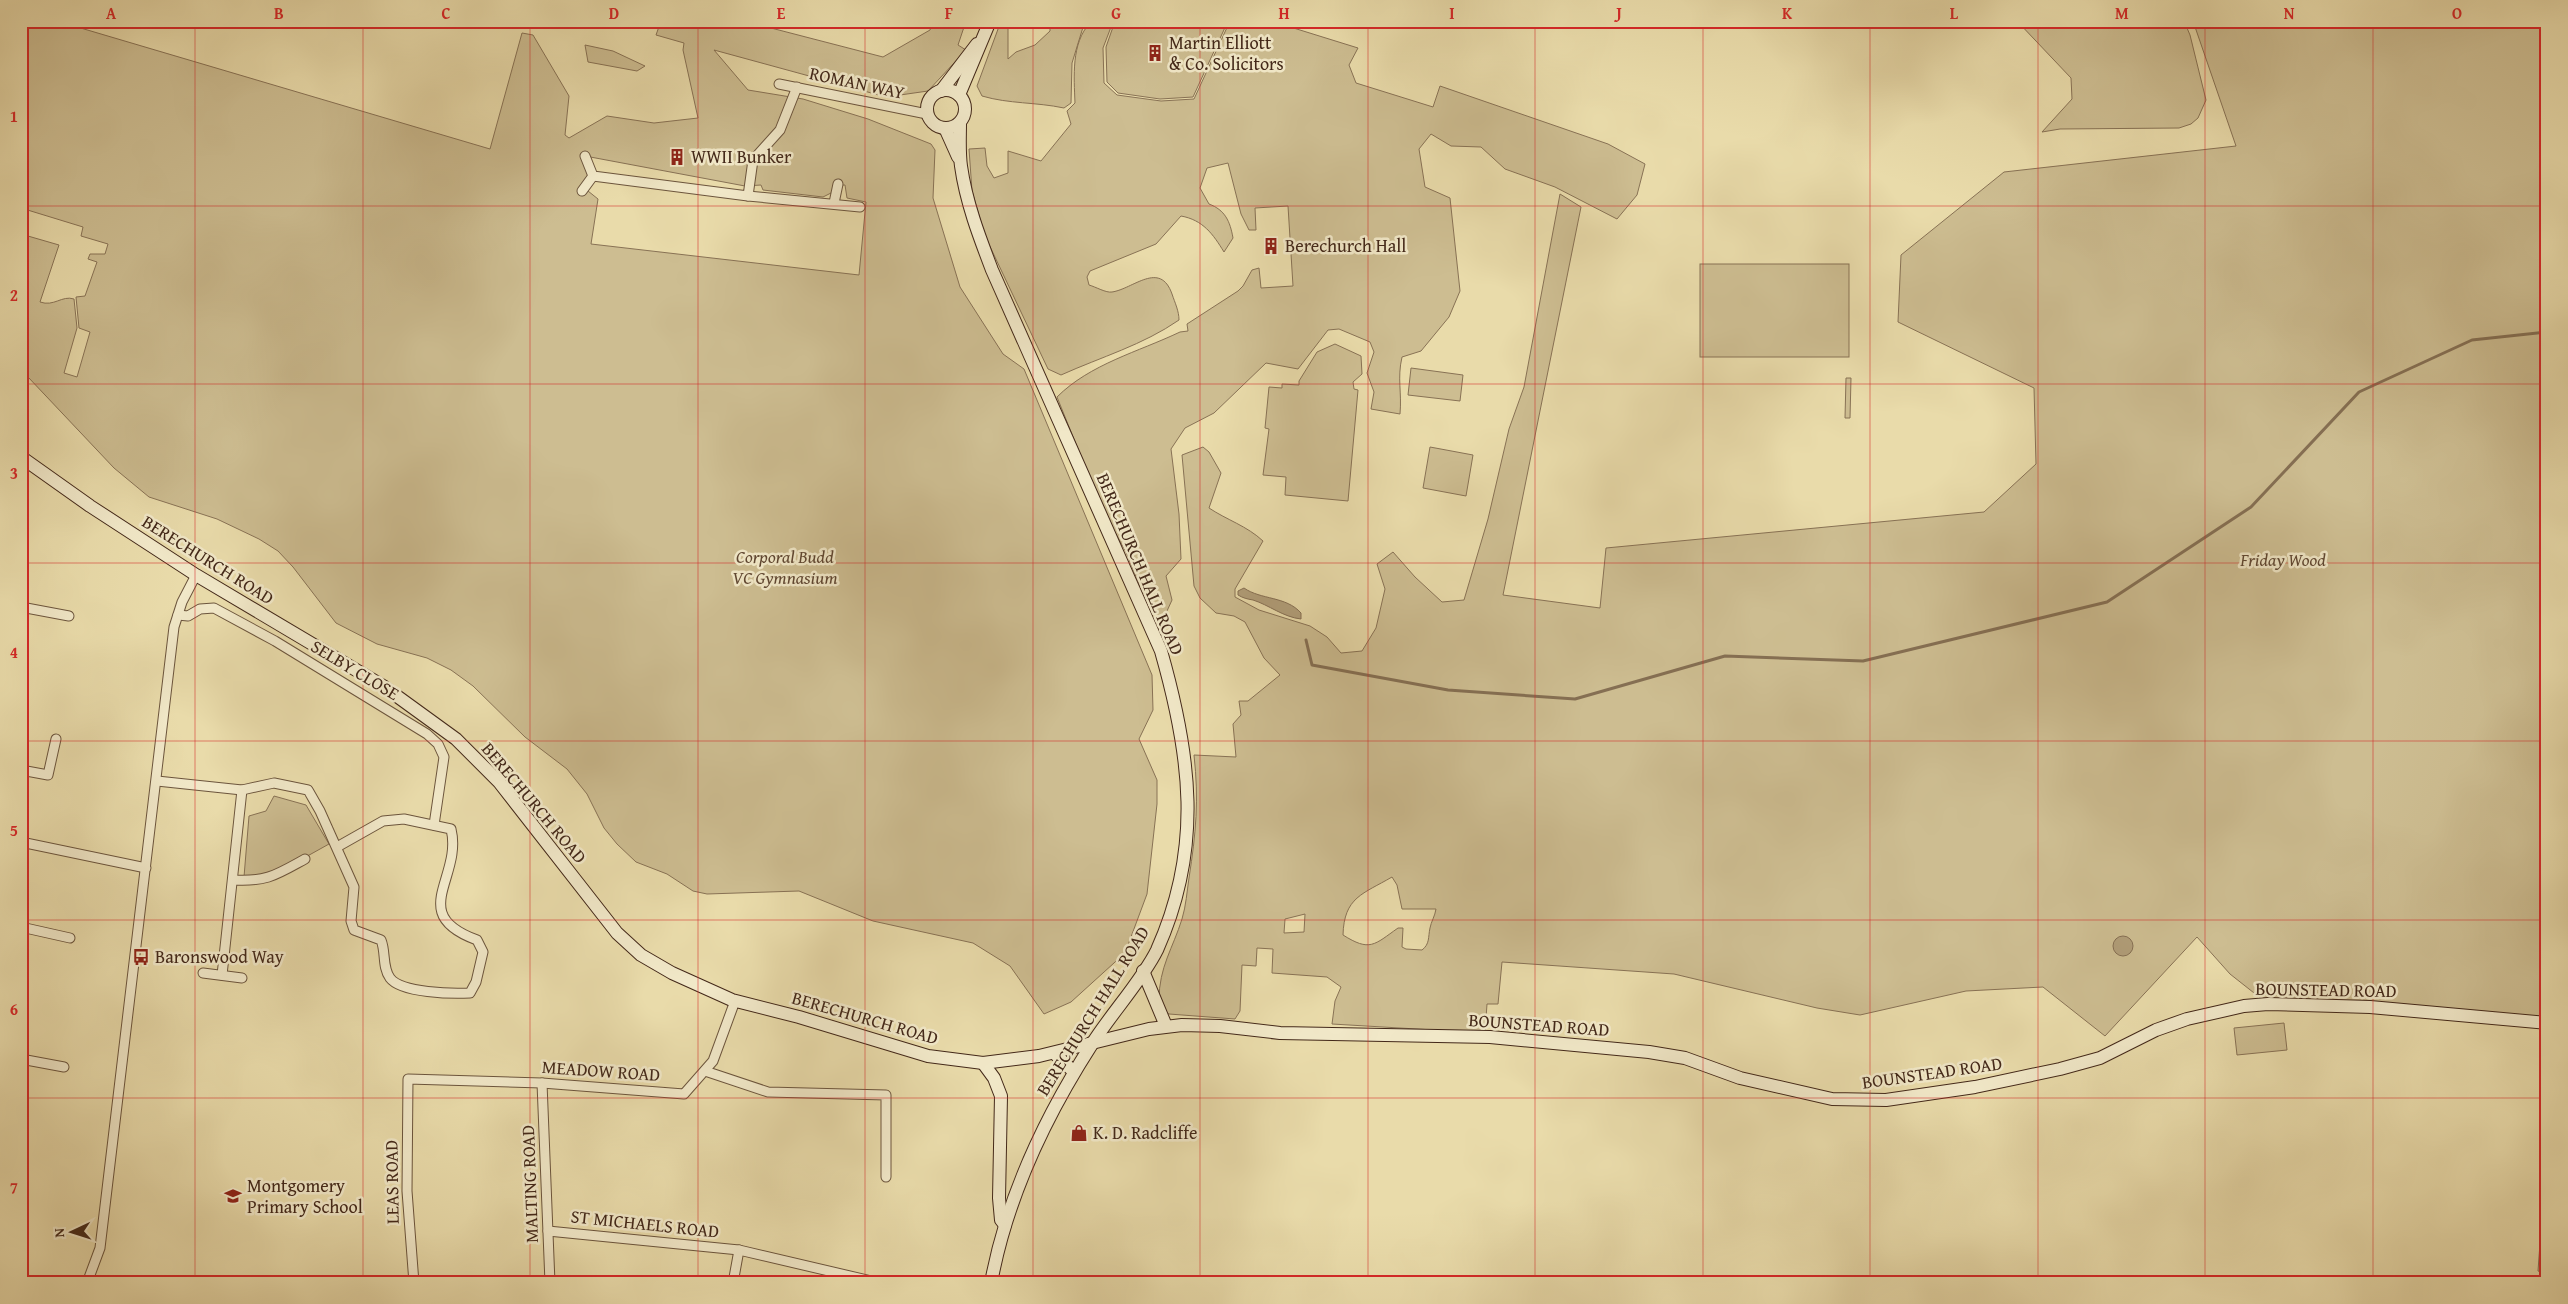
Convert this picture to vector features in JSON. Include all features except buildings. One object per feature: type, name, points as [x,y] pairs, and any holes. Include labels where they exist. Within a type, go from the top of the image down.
[{"type":"street","points":[[959,95],[990,21]]},
{"type":"street","points":[[941,92],[948,90],[959,95],[965,107],[964,116],[960,123],[945,128],[936,124],[927,114],[929,102],[941,92],[973,48],[981,41]]},
{"type":"street","name":"ROMAN WAY","points":[[779,84],[927,114]]},
{"type":"street","points":[[748,196],[753,160],[780,130],[797,87]]},
{"type":"street","name":"BERECHURCH HALL ROAD","points":[[960,123],[961,164],[972,216],[992,270],[1157,643],[1170,684],[1188,787],[1189,816],[1186,852],[1175,903],[1155,953],[1092,1043],[1058,1098],[1034,1146],[1006,1225],[992,1283]]},
{"type":"street","name":"BERECHURCH HALL ROAD","points":[[945,128],[961,164]]},
{"type":"street","points":[[585,156],[593,176]]},
{"type":"street","points":[[593,176],[748,196],[860,207]]},
{"type":"street","points":[[582,191],[593,176]]},
{"type":"street","points":[[834,203],[838,184]]},
{"type":"street","name":"BERECHURCH ROAD","points":[[21,457],[90,506],[196,575],[383,686],[456,739],[499,782],[543,837],[593,905],[632,948],[672,973],[736,1001],[800,1017],[928,1056],[983,1063],[1054,1053],[1092,1043]]},
{"type":"street","points":[[87,1283],[100,1248],[178,614],[196,575]]},
{"type":"street","points":[[21,607],[68,616]]},
{"type":"street","name":"SELBY CLOSE","points":[[178,614],[188,616],[200,608],[214,608],[275,641],[428,734],[438,744],[444,757],[434,825]]},
{"type":"street","points":[[21,770],[48,775],[56,739]]},
{"type":"street","points":[[157,781],[242,790],[274,783],[308,790],[337,847],[354,887],[351,921],[354,930],[381,940],[385,950],[384,964],[390,979],[407,988],[455,994],[470,993],[476,982],[483,952],[477,940],[461,934],[445,923],[441,911],[442,886],[450,867],[454,841],[451,829],[404,819],[383,822],[337,847]]},
{"type":"street","points":[[222,975],[242,790]]},
{"type":"street","points":[[21,842],[146,868]]},
{"type":"street","points":[[233,880],[251,882],[269,879],[304,859]]},
{"type":"street","points":[[21,927],[70,938]]},
{"type":"street","points":[[1143,971],[1166,1026]]},
{"type":"street","points":[[203,973],[242,978]]},
{"type":"street","name":"MEADOW ROAD","points":[[408,1079],[542,1083],[684,1094],[714,1061],[736,1001]]},
{"type":"street","name":"BOUNSTEAD ROAD","points":[[1092,1043],[1166,1026],[1220,1026],[1280,1033],[1490,1037],[1588,1045],[1686,1058],[1774,1087],[1832,1099],[1886,1100],[1975,1087],[2060,1069],[2100,1058],[2156,1030],[2187,1019],[2244,1006],[2286,1004],[2370,1007],[2547,1023]]},
{"type":"street","points":[[1054,1053],[1074,1072]]},
{"type":"street","points":[[21,1059],[64,1067]]},
{"type":"street","points":[[983,1063],[994,1078],[1001,1096],[999,1198],[1000,1220],[1006,1225]]},
{"type":"street","points":[[705,1071],[768,1092],[886,1095],[886,1177]]},
{"type":"street","name":"LEAS ROAD","points":[[408,1079],[407,1191],[414,1283]]},
{"type":"street","name":"MALTING ROAD","points":[[542,1083],[550,1283]]},
{"type":"street","name":"ST MICHAELS ROAD","points":[[548,1231],[739,1250],[880,1283]]},
{"type":"street","name":"ST MICHAELS ROAD","points":[[733,1283],[739,1250]]},
{"type":"green space","name":"Corporal Budd VC Gymnasium","points":[[21,21],[57,21],[490,149],[522,33],[533,35],[569,96],[565,135],[569,138],[607,116],[654,123],[698,118],[683,50],[684,43],[656,35],[661,21],[744,21],[883,57],[930,30],[934,21],[966,21],[958,45],[966,50],[928,91],[886,97],[714,50],[748,90],[803,99],[868,119],[931,144],[935,150],[933,198],[960,287],[1003,354],[1024,369],[1152,675],[1153,710],[1139,739],[1157,780],[1157,804],[1147,894],[1125,953],[1071,1002],[1044,1014],[1010,966],[973,943],[873,921],[799,891],[707,894],[693,891],[667,874],[636,862],[604,828],[587,794],[567,769],[525,737],[473,686],[451,670],[427,658],[377,644],[336,623],[293,567],[278,551],[259,539],[217,519],[149,497],[114,468],[28,377],[21,372],[21,234],[59,245],[40,302],[50,303],[66,298],[74,299],[77,328],[64,373],[77,377],[90,332],[79,328],[76,297],[85,296],[97,262],[88,259],[90,254],[105,254],[108,244],[81,236],[83,227],[21,208]],"holes":[[[585,156],[745,186],[761,185],[763,190],[823,197],[833,192],[836,185],[845,185],[847,198],[866,202],[859,275],[591,244],[598,199],[583,187],[591,167]]]},
{"type":"green space","points":[[1001,21],[1012,21],[1008,29],[1008,59],[1016,52],[1035,45],[1050,31],[1050,21],[1093,21],[1084,24],[1072,63],[1071,103],[1064,108],[982,96],[977,86]]},
{"type":"green space","points":[[1106,21],[1228,21],[1193,97],[1160,99],[1118,93],[1107,82],[1106,47],[1114,24]]},
{"type":"green space","points":[[1230,21],[1271,21],[1358,48],[1349,65],[1356,83],[1433,107],[1440,86],[1608,144],[1645,164],[1637,195],[1617,219],[1555,187],[1505,169],[1481,147],[1451,146],[1431,134],[1419,149],[1425,187],[1450,198],[1460,291],[1449,317],[1421,351],[1402,357],[1400,414],[1371,409],[1374,392],[1367,373],[1374,352],[1370,342],[1339,329],[1328,330],[1298,369],[1266,363],[1214,413],[1185,428],[1171,449],[1179,514],[1181,559],[1166,576],[1172,600],[1162,622],[1149,609],[1126,552],[1103,511],[1057,397],[1099,367],[1180,332],[1188,331],[1187,324],[1238,291],[1252,270],[1259,268],[1261,288],[1293,286],[1288,206],[1255,208],[1256,230],[1249,230],[1241,214],[1228,163],[1207,168],[1200,188],[1209,204],[1219,209],[1226,217],[1233,238],[1224,252],[1207,229],[1189,218],[1181,216],[1156,244],[1090,271],[1087,277],[1089,285],[1110,292],[1120,290],[1145,279],[1161,279],[1167,284],[1172,294],[1178,310],[1179,320],[1136,344],[1061,375],[1048,369],[985,236],[972,191],[969,149],[985,148],[987,166],[994,178],[1008,173],[1008,151],[1041,161],[1071,124],[1067,111],[1075,103],[1074,72],[1077,50],[1084,31],[1090,23],[1104,22],[1111,27],[1103,48],[1104,83],[1117,95],[1161,101],[1194,99]]},
{"type":"green space","points":[[2017,21],[2184,21],[2190,35],[2206,100],[2198,118],[2191,124],[2179,128],[2060,129],[2042,132],[2072,99],[2071,78]]},
{"type":"green space","name":"Friday Wood","points":[[2193,21],[2547,21],[2547,1023],[2268,1004],[2230,974],[2197,937],[2105,1036],[2043,987],[1966,991],[1860,1015],[1817,1008],[1674,974],[1502,962],[1498,1004],[1487,1004],[1485,1033],[1332,1024],[1335,1001],[1341,987],[1327,977],[1272,973],[1273,949],[1257,948],[1256,966],[1242,965],[1240,1011],[1235,1019],[1169,1014],[1161,1008],[1159,1002],[1161,977],[1183,914],[1193,846],[1196,816],[1194,755],[1236,757],[1233,724],[1241,715],[1239,701],[1248,701],[1280,675],[1264,658],[1245,622],[1234,616],[1216,613],[1200,598],[1194,586],[1182,455],[1203,447],[1209,452],[1221,473],[1209,508],[1250,531],[1263,541],[1235,589],[1235,597],[1259,610],[1310,626],[1327,637],[1341,653],[1362,651],[1376,628],[1385,589],[1377,564],[1393,552],[1415,577],[1442,602],[1464,600],[1488,519],[1509,429],[1524,387],[1560,194],[1581,207],[1503,595],[1600,608],[1606,548],[1984,512],[2036,464],[2034,388],[1898,322],[1901,255],[2004,172],[2236,146]],"holes":[[[1392,877],[1397,885],[1402,909],[1436,909],[1428,943],[1422,950],[1402,947],[1403,928],[1398,928],[1383,939],[1366,945],[1343,935],[1344,922],[1351,904],[1364,893]],[[1305,914],[1304,932],[1284,933],[1285,919]]]},
{"type":"green space","points":[[585,45],[613,51],[645,66],[637,71],[588,62]]},
{"type":"green space","points":[[1700,264],[1849,264],[1849,357],[1700,357]]},
{"type":"green space","points":[[1335,344],[1361,356],[1362,374],[1353,382],[1354,389],[1358,390],[1348,501],[1285,495],[1286,477],[1263,475],[1269,429],[1265,428],[1269,387],[1282,388],[1282,384],[1299,385],[1299,381],[1317,352]]},
{"type":"green space","points":[[1411,368],[1463,375],[1460,401],[1408,395]]},
{"type":"green space","points":[[1846,378],[1851,378],[1850,418],[1845,418]]},
{"type":"green space","points":[[1430,447],[1473,455],[1466,496],[1423,488]]},
{"type":"green space","points":[[274,796],[306,805],[329,844],[268,878],[244,877],[249,816],[266,811]]},
{"type":"green space","points":[[2284,1023],[2287,1050],[2237,1055],[2234,1028]]},
{"type":"green space","points":[[2547,1224],[2547,1274],[2538,1271],[2540,1243]]},
{"type":"shaded area","points":[[1244,588],[1258,595],[1288,604],[1301,613],[1301,619],[1288,616],[1259,602],[1238,595],[1238,591]]},
{"type":"shaded area","points":[[2123,936],[2130,939],[2133,946],[2130,953],[2123,956],[2116,953],[2113,946],[2116,939]]},
{"type":"waterway","points":[[1306,640],[1312,665],[1448,690],[1575,699],[1725,656],[1863,661],[2107,602],[2251,507],[2359,392],[2472,340],[2547,332]]},
{"type":"place","name":"Martin Elliott & Co. Solicitors","points":[[1155,53]]},
{"type":"place","name":"WWII Bunker","points":[[677,157]]},
{"type":"place","name":"Berechurch Hall","points":[[1271,246]]},
{"type":"place","name":"Baronswood Way","points":[[141,957]]},
{"type":"place","name":"K. D. Radcliffe","points":[[1079,1133]]},
{"type":"place","name":"Montgomery Primary School","points":[[233,1196]]}]
